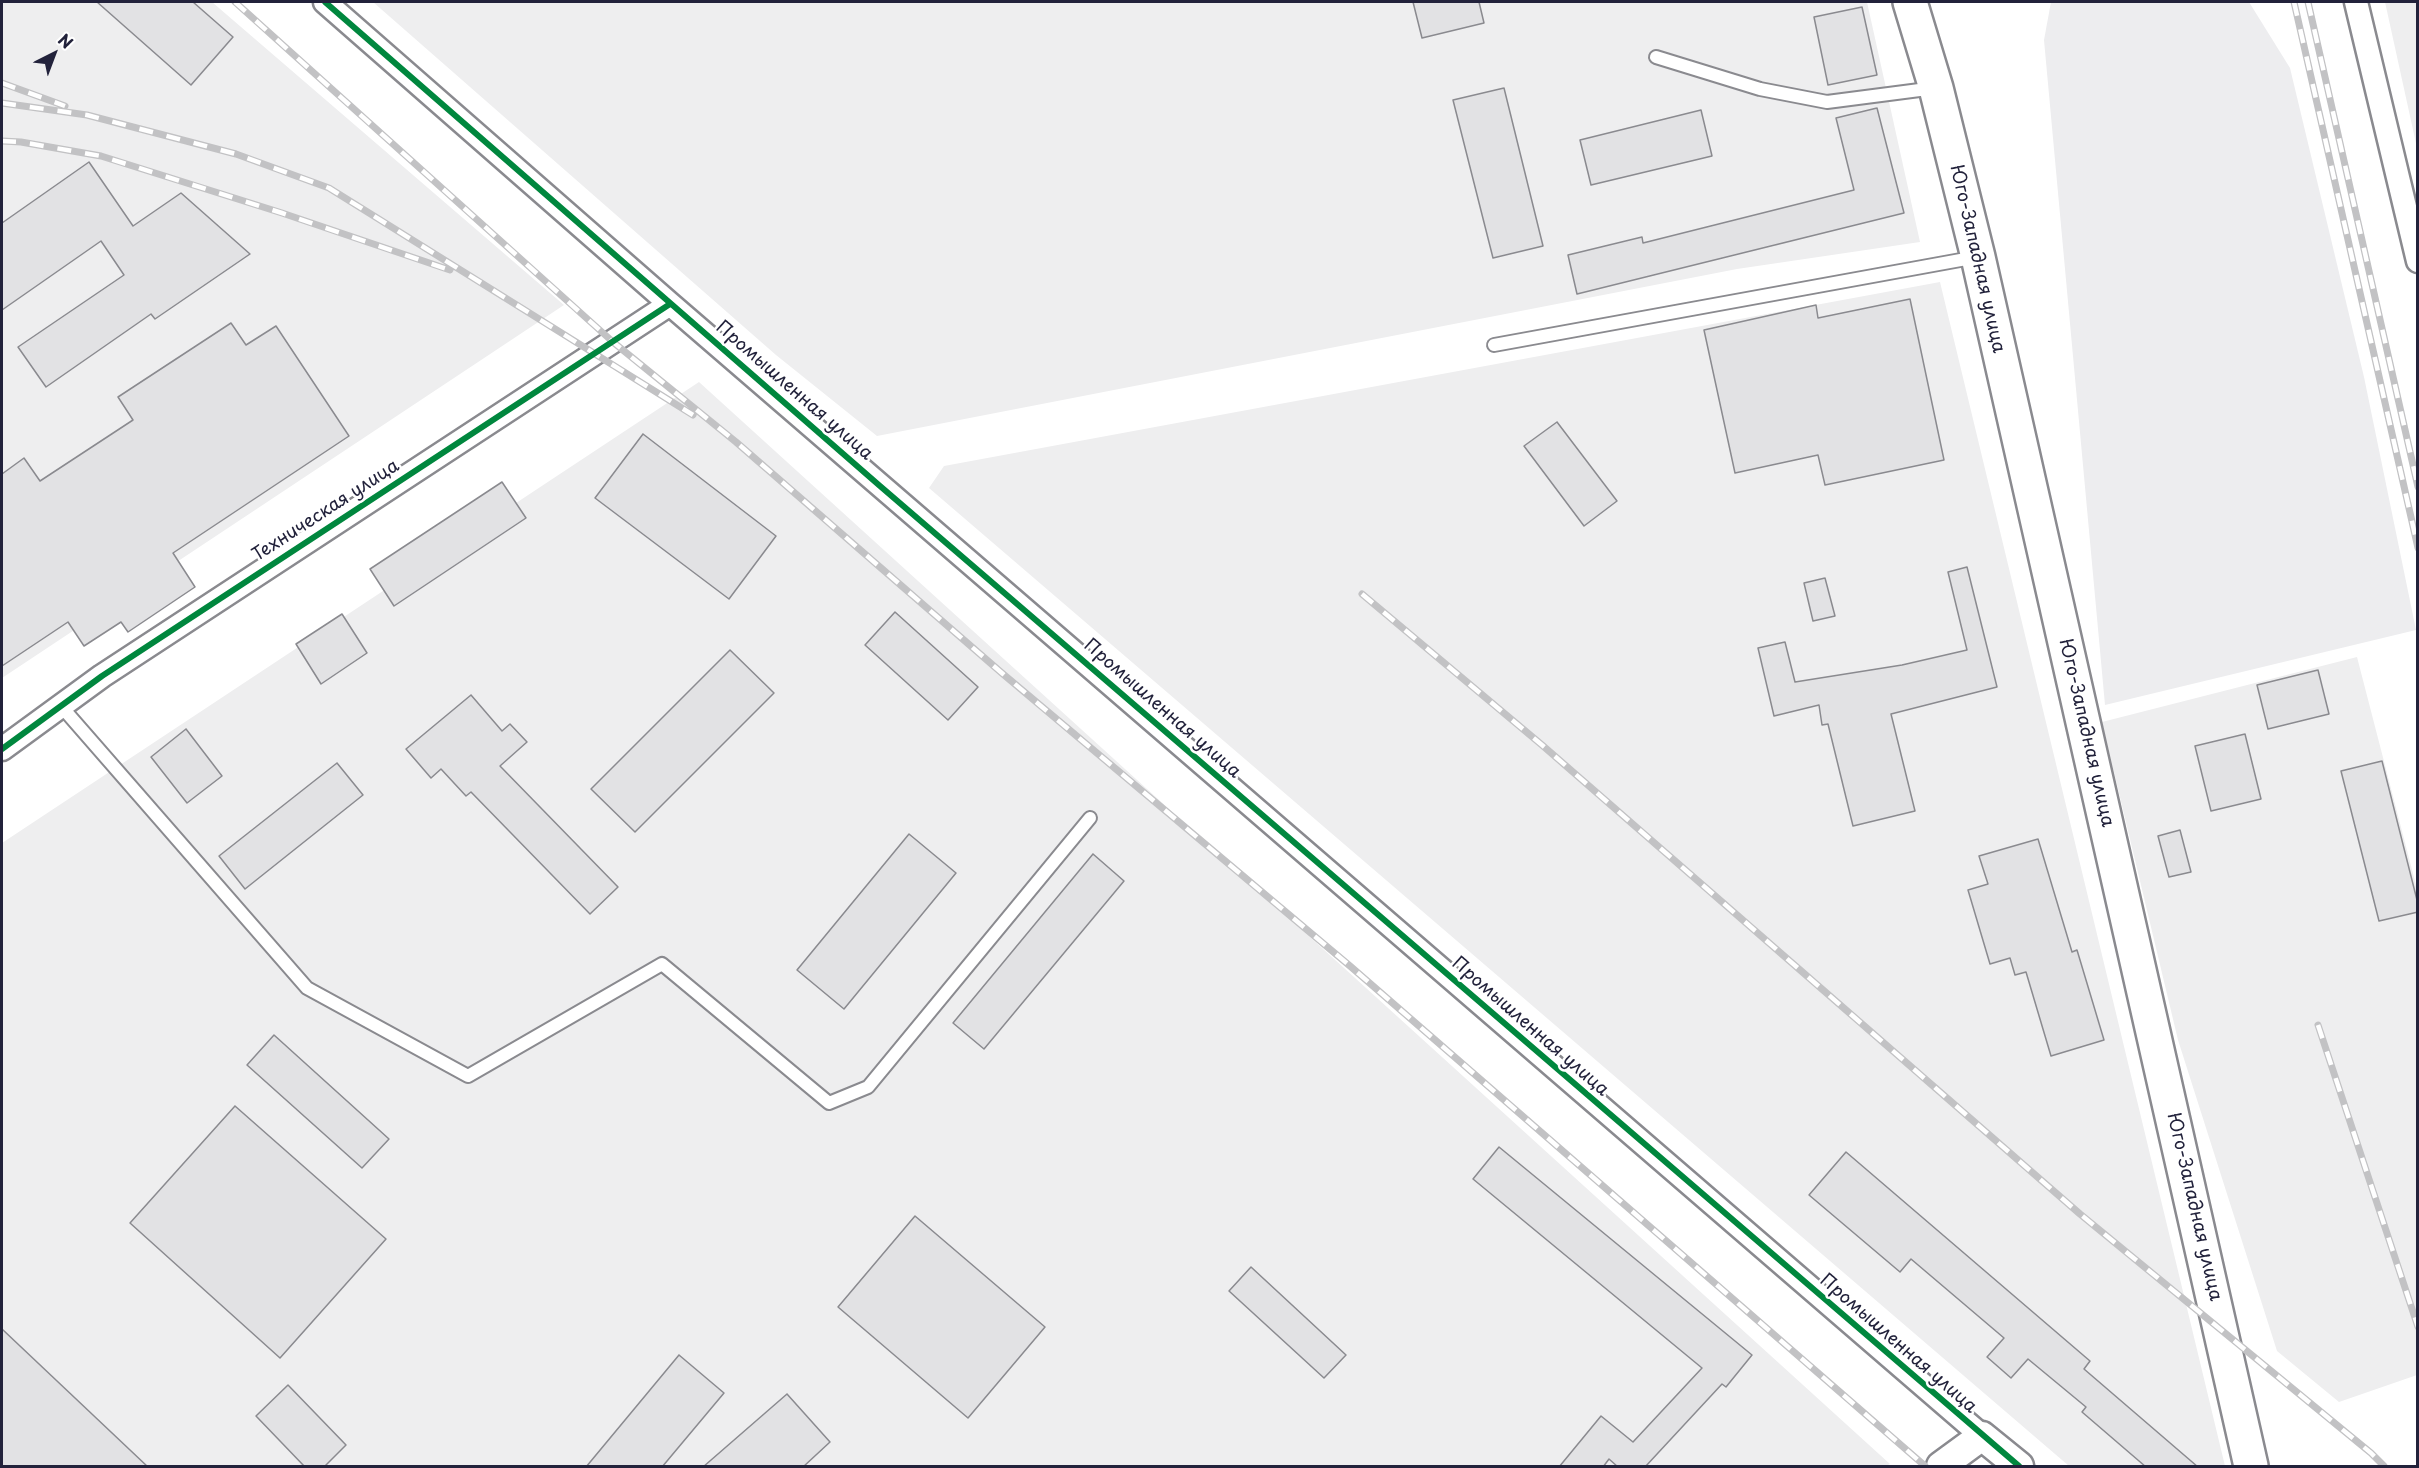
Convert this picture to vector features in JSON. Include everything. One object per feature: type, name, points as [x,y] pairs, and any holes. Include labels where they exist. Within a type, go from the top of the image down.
[{"type":"main road","name":"Юго-Западная улица","points":[[1910,2],[1936,88],[1978,257],[2222,1330],[2251,1467]]},
{"type":"street","name":"Промышленная улица","points":[[326,2],[670,304],[1982,1436]]},
{"type":"street","points":[[2356,2],[2418,261]]},
{"type":"street","name":"Техническая улица","points":[[2,749],[102,676],[670,304]]},
{"type":"street","points":[[1941,1467],[1982,1436],[2019,1467]]},
{"type":"lane","points":[[1656,57],[1760,89],[1827,102],[1936,88]]},
{"type":"lane","points":[[1494,345],[1978,257]]},
{"type":"lane","points":[[61,706],[307,988],[468,1076],[662,964],[829,1102],[868,1088],[1090,818]]},
{"type":"shaded area","points":[[2,2],[212,2],[564,305],[2,678]]},
{"type":"shaded area","points":[[373,2],[1867,2],[1920,242],[1737,269],[877,436],[776,355]]},
{"type":"shaded area","points":[[2051,2],[2249,2],[2290,68],[2364,377],[2416,630],[2105,705],[2044,40]]},
{"type":"shaded area","points":[[2385,2],[2417,2],[2417,148]]},
{"type":"shaded area","points":[[1940,282],[2225,1466],[2069,1466],[929,488],[944,466]]},
{"type":"shaded area","points":[[699,382],[1890,1464],[1886,1466],[2,1466],[2,843]]},
{"type":"shaded area","points":[[2357,657],[2417,889],[2417,1375],[2339,1402],[2277,1351],[2178,1040],[2102,722]]},
{"type":"building","points":[[97,2],[193,2],[233,37],[191,85]]},
{"type":"building","points":[[1413,2],[1479,2],[1484,23],[1422,38]]},
{"type":"building","points":[[1862,7],[1877,75],[1828,85],[1814,17]]},
{"type":"building","points":[[1504,88],[1543,246],[1493,258],[1453,100]]},
{"type":"building","points":[[1877,108],[1904,213],[1577,294],[1568,255],[1642,237],[1643,243],[1854,190],[1836,118]]},
{"type":"building","points":[[1701,110],[1712,156],[1591,185],[1580,140]]},
{"type":"building","points":[[89,162],[133,226],[181,193],[250,254],[155,319],[151,314],[46,387],[18,347],[124,275],[101,241],[2,310],[2,223]]},
{"type":"building","points":[[1910,299],[1944,460],[1825,485],[1818,455],[1735,473],[1704,330],[1816,305],[1818,318]]},
{"type":"building","points":[[231,323],[246,345],[276,326],[349,436],[173,553],[195,587],[128,632],[121,622],[84,646],[68,622],[2,666],[2,474],[24,458],[40,481],[133,420],[118,397]]},
{"type":"building","points":[[1557,422],[1617,501],[1584,526],[1524,446]]},
{"type":"building","points":[[643,434],[776,536],[729,599],[595,498]]},
{"type":"building","points":[[502,482],[526,518],[394,606],[370,569]]},
{"type":"building","points":[[1967,567],[1997,687],[1891,714],[1915,811],[1853,826],[1828,724],[1822,725],[1819,705],[1774,716],[1758,648],[1785,642],[1795,682],[1902,665],[1967,650],[1948,572]]},
{"type":"building","points":[[1825,578],[1835,616],[1813,621],[1804,583]]},
{"type":"building","points":[[895,612],[978,687],[948,720],[865,645]]},
{"type":"building","points":[[342,614],[367,653],[321,684],[296,644]]},
{"type":"building","points":[[730,650],[774,693],[635,832],[591,789]]},
{"type":"building","points":[[2318,670],[2329,714],[2268,729],[2257,685]]},
{"type":"building","points":[[471,695],[502,731],[510,724],[527,742],[500,766],[618,887],[590,914],[471,792],[466,796],[441,769],[431,778],[406,749]]},
{"type":"building","points":[[186,729],[222,776],[187,803],[151,757]]},
{"type":"building","points":[[2245,734],[2261,799],[2211,811],[2195,746]]},
{"type":"building","points":[[2382,761],[2418,904],[2418,912],[2379,921],[2341,771]]},
{"type":"building","points":[[337,763],[363,795],[245,889],[219,856]]},
{"type":"building","points":[[2180,830],[2191,872],[2169,877],[2158,836]]},
{"type":"building","points":[[909,834],[956,873],[844,1009],[797,970]]},
{"type":"building","points":[[2038,839],[2072,952],[2077,950],[2104,1040],[2051,1056],[2026,972],[2015,975],[2010,958],[1990,964],[1968,890],[1988,884],[1979,856]]},
{"type":"building","points":[[1093,854],[1124,881],[984,1049],[953,1023]]},
{"type":"building","points":[[274,1035],[389,1139],[362,1168],[247,1065]]},
{"type":"building","points":[[235,1106],[386,1239],[280,1358],[130,1223]]},
{"type":"building","points":[[1499,1147],[1752,1355],[1726,1387],[1722,1384],[1645,1467],[1618,1467],[1609,1459],[1603,1467],[1559,1467],[1601,1416],[1633,1442],[1702,1368],[1473,1179]]},
{"type":"building","points":[[1846,1152],[2090,1361],[2084,1369],[2198,1467],[2146,1467],[2082,1412],[2086,1407],[2028,1359],[2011,1378],[1987,1357],[2004,1338],[1911,1259],[1900,1272],[1809,1195]]},
{"type":"building","points":[[915,1216],[1045,1327],[968,1418],[838,1307]]},
{"type":"building","points":[[1251,1267],[1346,1355],[1324,1378],[1229,1291]]},
{"type":"building","points":[[2,1329],[148,1467],[2,1467]]},
{"type":"building","points":[[679,1355],[724,1393],[662,1467],[586,1467]]},
{"type":"building","points":[[288,1385],[346,1445],[324,1467],[305,1467],[256,1416]]},
{"type":"building","points":[[787,1394],[830,1442],[803,1467],[703,1467]]},
{"type":"railway","points":[[235,2],[613,342],[736,442],[1003,674],[1350,966],[1925,1466]]},
{"type":"railway","points":[[2294,2],[2418,548]]},
{"type":"railway","points":[[2308,2],[2418,487]]},
{"type":"railway","points":[[2,83],[65,106]]},
{"type":"railway","points":[[2,103],[87,115],[236,154],[329,188],[693,415]]},
{"type":"railway","points":[[2,141],[21,142],[101,156],[282,213],[450,270]]},
{"type":"railway","points":[[1362,594],[1542,745],[2080,1214],[2384,1466]]},
{"type":"railway","points":[[2318,1025],[2418,1327]]},
{"type":"cycle path","points":[[325,2],[880,486],[2019,1466]]},
{"type":"cycle path","points":[[2,749],[102,676],[670,304]]}]
